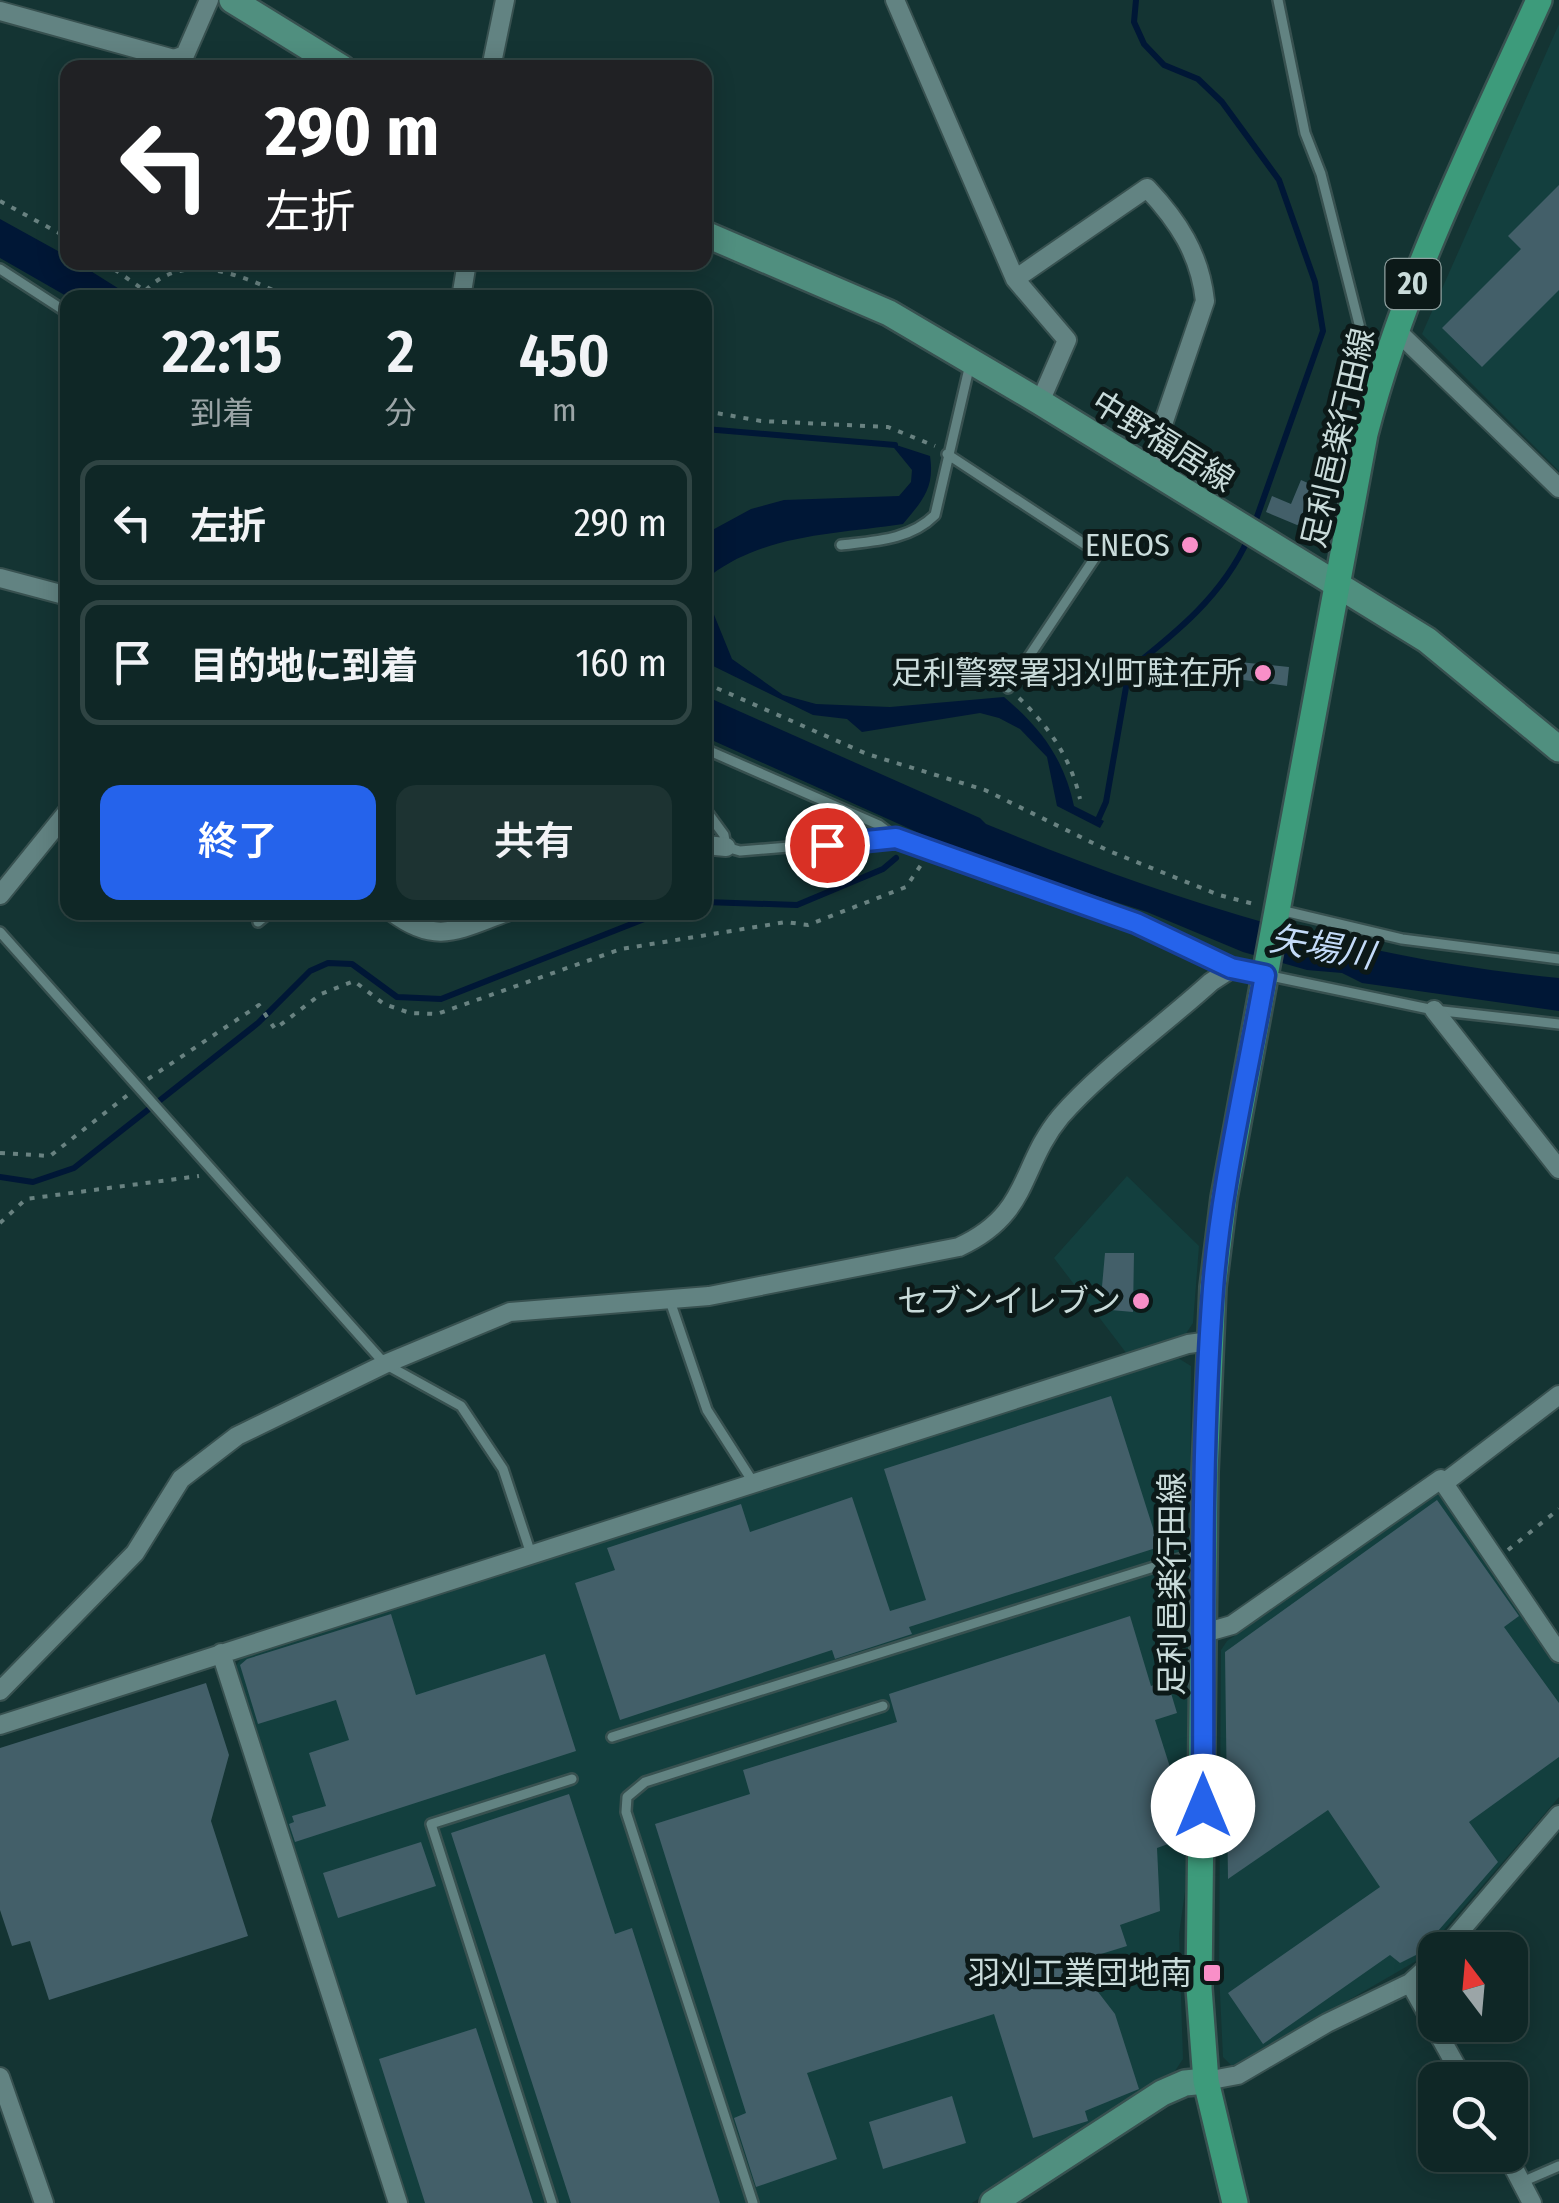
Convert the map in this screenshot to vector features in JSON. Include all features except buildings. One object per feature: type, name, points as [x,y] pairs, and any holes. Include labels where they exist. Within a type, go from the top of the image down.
[{"type":"main road","points":[[232,0],[329,60]]},
{"type":"main road","name":"足利邑楽行田線","points":[[1273,910],[1383,364],[1539,0]]},
{"type":"main road","name":"中野福居線","points":[[712,237],[888,313],[1040,402],[1147,471],[1338,584],[1468,670],[1559,748]]},
{"type":"main road","name":"20","points":[[1265,971],[1273,910]]},
{"type":"main road","name":"足利邑楽行田線","points":[[1234,2203],[1206,2081],[1198,1946],[1210,1342],[1224,1198],[1265,971]]},
{"type":"main road","points":[[993,2203],[1162,2093],[1185,2083],[1206,2081]]},
{"type":"street","points":[[0,11],[174,59],[185,55],[209,0]]},
{"type":"street","points":[[493,60],[505,0]]},
{"type":"street","points":[[895,0],[1016,279],[1067,340],[1040,402]]},
{"type":"street","points":[[1016,279],[1147,188],[1180,224],[1202,278],[1204,301],[1147,471]]},
{"type":"street","points":[[1396,330],[1559,488]]},
{"type":"street","points":[[0,578],[60,594]]},
{"type":"street","points":[[0,895],[60,821]]},
{"type":"street","points":[[712,845],[726,846]]},
{"type":"street","points":[[403,920],[422,933],[438,933],[481,920]]},
{"type":"street","points":[[0,1692],[135,1553],[181,1480],[238,1436],[385,1364],[510,1312],[709,1296],[838,1274],[959,1246],[978,1238],[1014,1206],[1060,1117],[1231,968],[1265,971]]},
{"type":"street","points":[[1434,1010],[1559,1169]]},
{"type":"street","points":[[0,1725],[1188,1344],[1210,1342]]},
{"type":"street","points":[[1444,1482],[1559,1395]]},
{"type":"street","points":[[1204,1632],[1232,1626],[1442,1479],[1559,1653]]},
{"type":"street","points":[[221,1653],[398,2203]]},
{"type":"street","points":[[1459,1932],[1559,1815]]},
{"type":"street","points":[[1206,2081],[1230,2079],[1418,1976]]},
{"type":"street","points":[[1410,1983],[1454,2062]]},
{"type":"street","points":[[2,2088],[44,2203]]},
{"type":"street","points":[[1516,2172],[1532,2203]]},
{"type":"lane","points":[[1278,0],[1305,133],[1321,174],[1360,328],[1368,348],[1383,364]]},
{"type":"lane","points":[[0,269],[6,277],[60,308]]},
{"type":"lane","points":[[841,545],[894,538],[924,526],[935,515],[971,361]]},
{"type":"lane","points":[[947,454],[1098,553],[1008,688]]},
{"type":"lane","points":[[712,752],[879,826],[896,838],[1136,923],[1231,968]]},
{"type":"lane","points":[[712,819],[724,835],[726,846],[757,852],[896,838]]},
{"type":"lane","points":[[1273,910],[1402,939],[1559,959]]},
{"type":"lane","points":[[0,932],[144,1086],[159,1110],[385,1364],[462,1406],[503,1469],[532,1554]]},
{"type":"lane","points":[[1265,971],[1434,1010],[1559,1024]]},
{"type":"lane","points":[[669,1298],[707,1410],[753,1482]]},
{"type":"lane","points":[[612,1737],[1189,1556],[1206,1556]]},
{"type":"lane","points":[[754,2203],[626,1812],[627,1798],[645,1782],[883,1706]]},
{"type":"lane","points":[[552,2203],[431,1824],[572,1779]]},
{"type":"lane","points":[[1522,2182],[1559,2166]]},
{"type":"path","points":[[0,202],[60,234]]},
{"type":"path","points":[[116,270],[146,290],[165,275],[191,270]]},
{"type":"path","points":[[202,270],[238,276],[271,290]]},
{"type":"path","points":[[712,412],[761,422],[888,426],[947,454]]},
{"type":"path","points":[[712,686],[867,754],[986,790],[1109,851],[1218,895],[1273,910]]},
{"type":"path","points":[[1008,688],[1056,740],[1069,762],[1080,799]]},
{"type":"path","points":[[144,1086],[259,1005],[275,1029],[321,994],[354,982],[395,1009],[437,1014],[621,949],[786,922],[808,925],[906,887],[930,849]]},
{"type":"path","points":[[0,1153],[50,1156],[130,1092]]},
{"type":"path","points":[[0,1223],[26,1199],[198,1176],[223,1180]]},
{"type":"path","points":[[1496,1560],[1559,1509]]},
{"type":"shaded area","points":[[1559,24],[1559,471],[1422,334]]},
{"type":"shaded area","points":[[1127,1176],[1199,1246],[1193,1323],[1183,1338],[1127,1354],[1054,1258]]},
{"type":"shaded area","points":[[1178,1358],[1191,1366],[1189,1728],[1185,1892],[1179,1934],[1183,2059],[1175,2071],[972,2203],[406,2203],[235,1667],[243,1656]]},
{"type":"shaded area","points":[[1438,1494],[1559,1664],[1559,1797],[1442,1932],[1418,1932],[1418,1960],[1233,2067],[1223,2057],[1219,1972],[1221,1650],[1227,1641]]},
{"type":"water","points":[[0,219],[60,252],[60,270],[89,270],[121,290],[60,292],[0,258]]},
{"type":"water","points":[[890,443],[930,456],[929,486],[903,524],[778,543],[732,561],[712,574],[712,530],[751,509],[784,500],[899,496],[911,482],[912,470]]},
{"type":"water","points":[[712,610],[732,659],[783,695],[816,704],[890,707],[1004,697],[1049,746],[1064,774],[1074,806],[1104,821],[1100,828],[1057,806],[1047,757],[1020,729],[999,718],[980,713],[862,732],[847,719],[813,715],[712,665]]},
{"type":"water","name":"矢場川","points":[[712,699],[986,824],[1197,902],[1408,957],[1559,978],[1559,1011],[1362,983],[1342,973],[1307,970],[1243,952],[1147,912],[968,855],[712,740]]},
{"type":"waterway","points":[[1136,0],[1134,22],[1144,44],[1164,65],[1198,79],[1222,102],[1279,180],[1315,282],[1323,331],[1253,528]]},
{"type":"waterway","points":[[712,430],[895,445]]},
{"type":"waterway","points":[[1097,822],[1106,802],[1129,670],[1212,595],[1248,539]]},
{"type":"waterway","points":[[712,902],[797,905],[883,869],[896,858]]},
{"type":"waterway","points":[[0,1177],[33,1182],[74,1168],[258,1023],[310,971],[328,963],[352,964],[397,997],[441,999],[642,920]]},
{"type":"place","name":"ENEOS","points":[[1190,545]]},
{"type":"place","name":"足利警察署羽刈町駐在所","points":[[1263,673]]},
{"type":"place","name":"セブンイレブン","points":[[1141,1301]]},
{"type":"place","name":"羽刈工業団地南","points":[[1212,1973]]},
{"type":"route","points":[[827,845],[896,838],[1136,923],[1231,968],[1265,975],[1224,1198],[1213,1287],[1206,1444],[1203,1806]]}]
